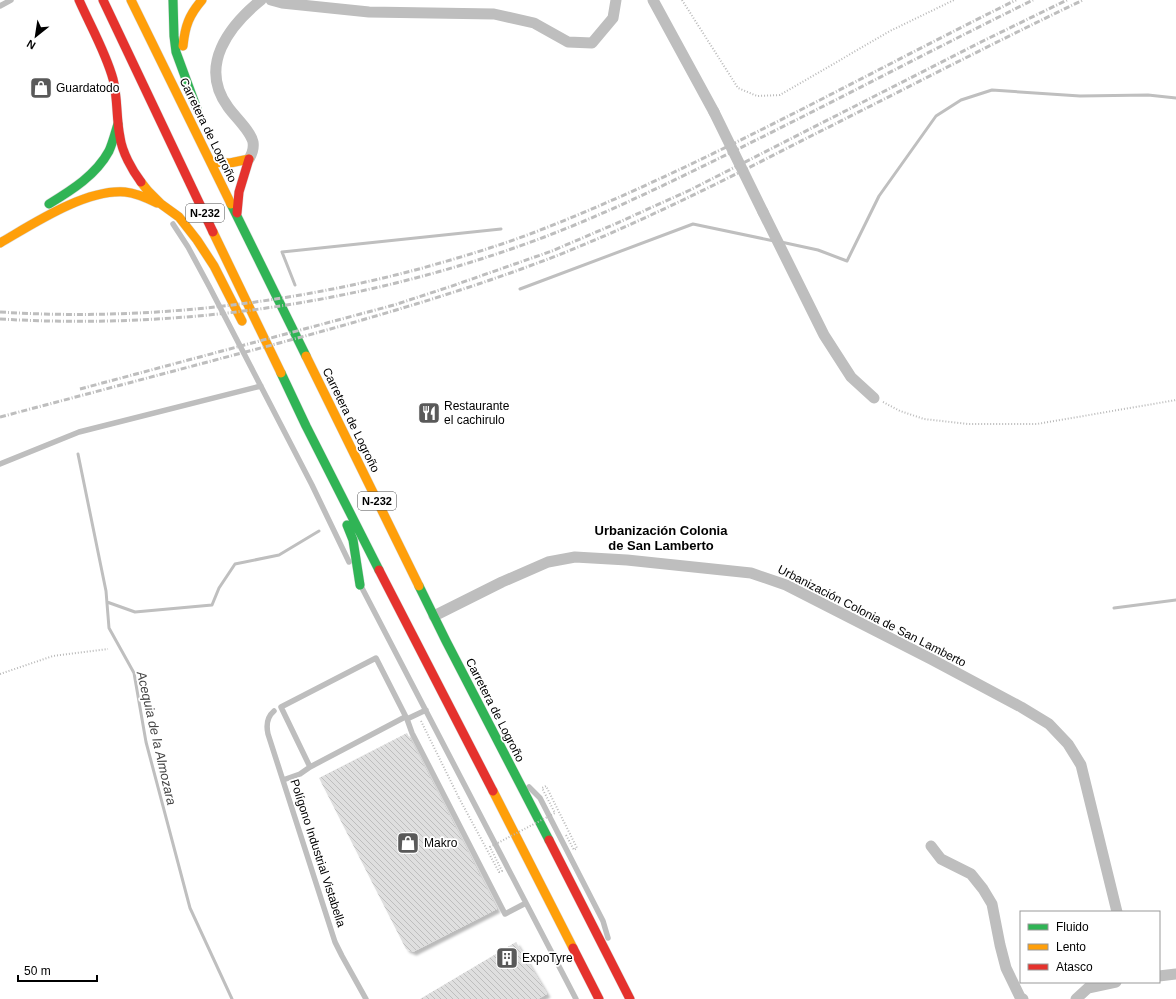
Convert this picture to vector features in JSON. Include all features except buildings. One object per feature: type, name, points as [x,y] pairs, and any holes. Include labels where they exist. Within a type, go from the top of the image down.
[{"type":"highway","points":[[79,0],[105,57],[113,80],[117,102],[120,139],[129,163],[138,178],[161,204]]},
{"type":"highway","name":"N-232","points":[[103,0],[306,426],[599,999]]},
{"type":"highway","name":"Carretera de Logroño","points":[[131,0],[434,616],[630,999]]},
{"type":"highway","points":[[173,0],[176,52],[201,119]]},
{"type":"highway","points":[[182,70],[182,52],[186,23],[202,0]]},
{"type":"highway","points":[[42,208],[73,189],[101,163],[109,152],[118,123]]},
{"type":"highway","points":[[209,139],[210,160],[222,164],[237,163],[249,159]]},
{"type":"highway","points":[[237,215],[236,202],[238,192],[249,159]]},
{"type":"highway","points":[[0,243],[66,207],[83,200],[118,192],[135,194],[147,198],[161,204],[179,217],[197,240],[214,266],[246,330]]},
{"type":"highway","points":[[272,374],[299,411]]},
{"type":"highway","points":[[306,426],[353,540],[360,585]]},
{"type":"street","points":[[249,159],[253,149],[252,139],[222,97],[218,88],[216,71],[219,53],[227,36],[239,20],[261,0]]},
{"type":"street","points":[[271,0],[282,3],[369,12],[494,14],[534,23],[568,42],[592,43],[613,18],[616,0]]},
{"type":"street","points":[[653,0],[714,112],[824,335],[851,377],[874,398]]},
{"type":"street","name":"Urbanización Colonia de San Lamberto","points":[[434,616],[502,582],[548,562],[575,556],[751,573],[786,585],[930,658],[1021,707],[1049,724],[1068,744],[1080,765],[1117,911]]},
{"type":"street","points":[[931,846],[941,860],[971,874],[983,888],[992,904],[1006,968],[1020,998]]},
{"type":"street","points":[[1160,976],[1176,974]]},
{"type":"street","points":[[1076,999],[1088,988],[1111,983]]},
{"type":"lane","points":[[0,6],[11,0]]},
{"type":"lane","points":[[161,204],[188,247],[261,386],[312,485],[360,585],[576,999]]},
{"type":"lane","points":[[0,464],[79,432],[261,386]]},
{"type":"lane","points":[[310,767],[281,707],[376,658],[412,733],[505,914],[526,903]]},
{"type":"lane","points":[[283,780],[300,774],[310,767],[406,718],[426,710]]},
{"type":"lane","name":"Polígono Industrial Vistabella","points":[[274,711],[269,716],[267,729],[283,780],[335,942],[366,999]]},
{"type":"lane","points":[[513,772],[540,798],[603,921],[609,942]]},
{"type":"lane","points":[[612,949],[623,984]]},
{"type":"path","points":[[682,0],[738,88],[757,96],[780,95],[890,31],[954,0]]},
{"type":"path","points":[[874,398],[900,411],[924,419],[968,424],[1037,424],[1176,400]]},
{"type":"path","points":[[0,674],[53,656],[108,649]]},
{"type":"path","points":[[418,714],[459,798],[499,872],[502,871],[490,847],[555,813],[542,788],[546,786],[577,848],[574,850],[566,835]]},
{"type":"waterway","points":[[781,242],[818,250],[847,261],[879,196],[936,116],[961,100],[992,90],[1080,96],[1148,95],[1176,98]]},
{"type":"waterway","points":[[520,289],[693,224],[774,241]]},
{"type":"waterway","points":[[295,285],[282,252],[501,229]]},
{"type":"waterway","name":"Acequia de la Almozara","points":[[78,454],[106,591],[109,628],[134,673],[146,742],[190,908],[232,999]]},
{"type":"waterway","points":[[107,602],[135,612],[212,605],[219,588],[235,564],[279,555],[319,531]]},
{"type":"waterway","points":[[1114,608],[1176,600]]},
{"type":"railway","points":[[0,312],[53,314],[159,312],[264,301],[368,282],[468,255],[548,227],[667,175],[784,118],[1016,0]]},
{"type":"railway","points":[[0,319],[69,321],[139,320],[208,315],[278,306],[346,294],[414,278],[481,259],[547,236],[643,195],[775,131],[1033,0]]},
{"type":"railway","points":[[80,389],[394,305],[552,251],[690,190],[1067,0]]},
{"type":"railway","points":[[0,417],[380,315],[451,293],[556,256],[621,229],[685,199],[1083,0]]},
{"type":"traffic: fast","points":[[173,0],[176,52],[197,109]]},
{"type":"traffic: fast","points":[[49,204],[83,181],[104,160],[113,141],[118,124]]},
{"type":"traffic: fast","points":[[231,204],[306,356]]},
{"type":"traffic: fast","points":[[281,373],[306,426],[379,570]]},
{"type":"traffic: fast","points":[[347,525],[353,540],[360,585]]},
{"type":"traffic: fast","points":[[419,586],[549,840]]},
{"type":"traffic: slow","points":[[131,0],[231,204]]},
{"type":"traffic: slow","points":[[183,46],[188,21],[202,0]]},
{"type":"traffic: slow","points":[[211,162],[230,163],[249,159]]},
{"type":"traffic: slow","points":[[141,182],[161,204],[179,217],[197,240],[214,266],[242,321]]},
{"type":"traffic: slow","points":[[0,243],[60,209],[93,196],[125,192],[157,203]]},
{"type":"traffic: slow","points":[[213,232],[281,373]]},
{"type":"traffic: slow","points":[[306,356],[419,586]]},
{"type":"traffic: slow","points":[[493,791],[573,948]]},
{"type":"traffic: jam","points":[[79,0],[110,69],[115,86],[121,143],[128,161],[141,182]]},
{"type":"traffic: jam","points":[[103,0],[213,232]]},
{"type":"traffic: jam","points":[[237,213],[239,192],[249,159]]},
{"type":"traffic: jam","points":[[379,570],[493,791]]},
{"type":"traffic: jam","points":[[549,840],[630,999]]},
{"type":"traffic: jam","points":[[573,948],[599,999]]},
{"type":"place","name":"Guardatodo","points":[[41,88]]},
{"type":"place","name":"Restaurante el cachirulo","points":[[429,413]]},
{"type":"place","name":"Makro","points":[[408,843]]},
{"type":"place","name":"ExpoTyre","points":[[507,958]]},
{"type":"district","name":"Urbanización Colonia de San Lamberto","points":[[661,538]]}]
